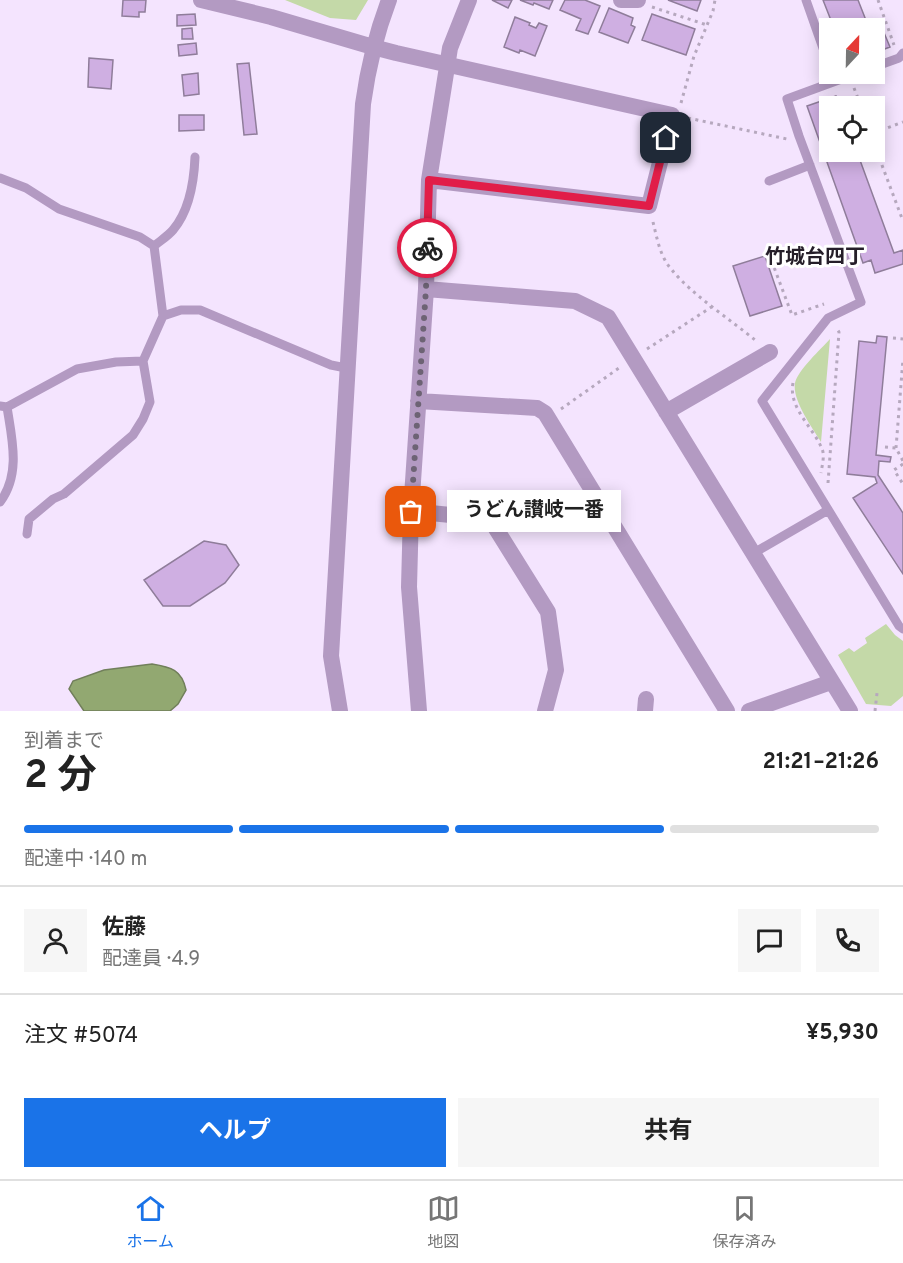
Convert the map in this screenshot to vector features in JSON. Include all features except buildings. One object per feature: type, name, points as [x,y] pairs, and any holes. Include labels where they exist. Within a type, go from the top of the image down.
[{"type":"street","points":[[201,0],[272,17],[396,53],[674,116],[649,206],[429,180]]},
{"type":"street","points":[[340,711],[331,656],[363,104],[368,67],[389,0]]},
{"type":"street","points":[[419,711],[409,587],[411,512],[426,289],[429,180],[450,48],[469,0]]},
{"type":"street","points":[[426,289],[575,301],[608,316],[850,711]]},
{"type":"street","points":[[666,412],[770,352]]},
{"type":"street","points":[[418,401],[537,408],[545,413],[727,711]]},
{"type":"street","points":[[411,512],[490,519],[548,612],[556,670],[545,711]]},
{"type":"street","points":[[749,711],[831,682]]},
{"type":"lane","points":[[806,0],[819,37]]},
{"type":"lane","points":[[885,63],[901,56]]},
{"type":"lane","points":[[819,84],[787,99],[861,302],[828,318],[762,401],[899,626],[903,629]]},
{"type":"lane","points":[[154,246],[173,230],[188,202],[194,181],[195,157]]},
{"type":"lane","points":[[769,181],[810,165]]},
{"type":"lane","points":[[0,178],[26,188],[59,209],[140,237],[154,246],[163,316],[143,361],[150,402],[143,419],[133,435],[64,495],[29,519],[27,534]]},
{"type":"lane","points":[[163,316],[181,310],[200,310],[331,365],[346,368]]},
{"type":"lane","points":[[0,502],[8,491],[14,464],[3,406],[77,369],[116,362],[143,361]]},
{"type":"lane","points":[[752,554],[828,510]]},
{"type":"path","points":[[631,0],[707,25]]},
{"type":"path","points":[[715,0],[674,116],[792,140],[799,136]]},
{"type":"path","points":[[878,0],[901,56]]},
{"type":"path","points":[[885,129],[903,122]]},
{"type":"path","points":[[881,162],[903,221]]},
{"type":"path","points":[[649,206],[660,250],[671,269],[690,288],[770,352]]},
{"type":"path","points":[[769,254],[792,315],[832,301]]},
{"type":"path","points":[[824,482],[827,488],[839,332],[837,327],[829,336]]},
{"type":"path","points":[[893,338],[903,339]]},
{"type":"path","points":[[903,359],[896,448],[903,463],[894,470],[903,484]]},
{"type":"path","points":[[794,378],[792,388],[797,408],[824,451],[820,476]]},
{"type":"path","points":[[885,447],[896,448]]},
{"type":"path","points":[[875,711],[877,693]]},
{"type":"shaded area","points":[[285,0],[368,0],[356,20],[330,18]]},
{"type":"shaded area","points":[[830,339],[821,442],[800,405],[795,383],[805,366]]},
{"type":"shaded area","points":[[886,624],[903,641],[903,696],[891,706],[866,704],[838,655],[849,648],[854,652],[867,643],[865,638]]},
{"type":"shaded area","points":[[152,664],[175,671],[184,683],[186,690],[178,704],[170,711],[84,711],[69,689],[73,681],[104,670]]},
{"type":"way so far","points":[[411,512],[427,248]]},
{"type":"place","name":"うどん讃岐一番","points":[[411,512]]},
{"type":"district","name":"竹城台四丁","points":[[815,258]]},
{"type":"route","points":[[427,248],[429,180],[649,206],[666,138]]}]
